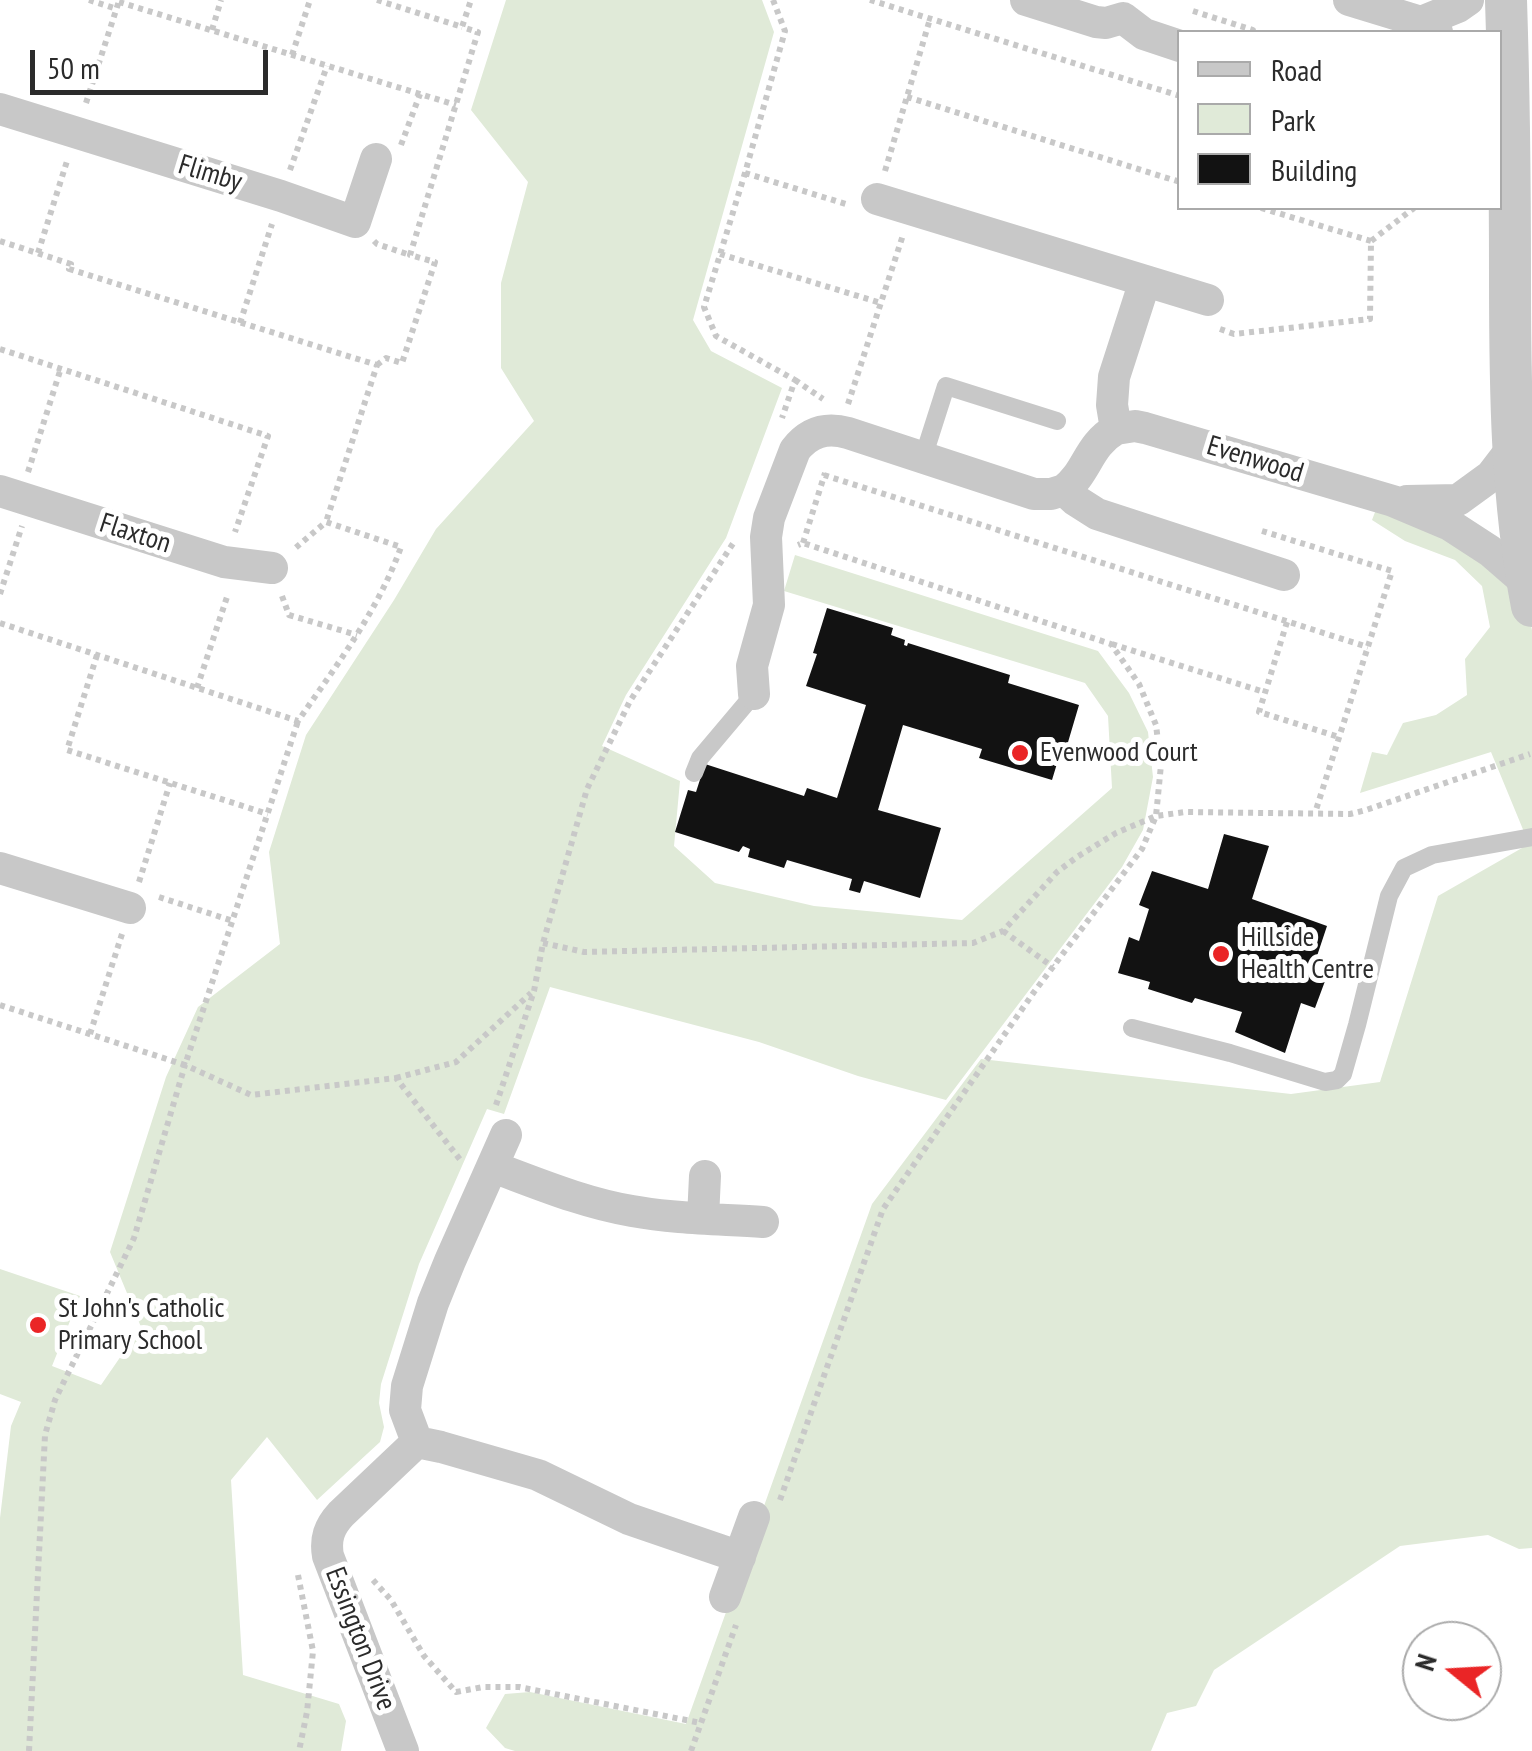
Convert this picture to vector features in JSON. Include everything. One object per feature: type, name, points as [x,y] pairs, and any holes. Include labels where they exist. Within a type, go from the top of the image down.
[{"type":"street","points":[[1026,0],[1096,22],[1115,22],[1134,9],[1144,34],[1177,45]]},
{"type":"street","points":[[1349,0],[1429,27],[1468,0]]},
{"type":"street","points":[[1506,0],[1514,446],[1530,595]]},
{"type":"street","name":"Flimby","points":[[0,109],[356,222],[376,159]]},
{"type":"street","points":[[877,199],[1144,282],[1214,314]]},
{"type":"street","points":[[754,694],[752,666],[769,606],[769,518],[795,450],[803,441],[828,430],[1034,494],[1064,490],[1073,483],[1100,440],[1116,429],[1114,377],[1144,282]]},
{"type":"street","name":"Evenwood","points":[[1116,429],[1146,428],[1393,501],[1450,526],[1490,551],[1530,595]]},
{"type":"street","name":"Evenwood","points":[[1393,501],[1458,500],[1491,476],[1514,446]]},
{"type":"street","points":[[1064,490],[1097,514],[1284,575]]},
{"type":"street","name":"Flaxton","points":[[17,497],[231,563],[272,568]]},
{"type":"street","points":[[0,868],[133,899]]},
{"type":"street","points":[[500,1125],[490,1174],[438,1289],[406,1386],[405,1410],[418,1442],[538,1476],[629,1519],[740,1557]]},
{"type":"street","points":[[490,1174],[602,1205],[666,1216],[763,1222]]},
{"type":"street","points":[[703,1218],[705,1176]]},
{"type":"street","name":"Essington Drive","points":[[403,1751],[326,1547],[330,1530],[341,1514],[418,1442]]},
{"type":"street","points":[[732,1606],[740,1557],[765,1513]]},
{"type":"lane","points":[[924,458],[946,386],[1058,422]]},
{"type":"lane","points":[[694,773],[700,758],[754,694]]},
{"type":"lane","points":[[1132,1028],[1325,1082],[1337,1080],[1343,1074],[1358,1025],[1389,896],[1404,868],[1432,855],[1532,837]]},
{"type":"path","points":[[90,0],[212,30],[456,105]]},
{"type":"path","points":[[212,30],[222,0]]},
{"type":"path","points":[[292,55],[310,0]]},
{"type":"path","points":[[357,636],[289,615],[272,568],[326,522],[377,365],[386,358],[402,364],[435,262],[410,255],[478,32],[377,0]]},
{"type":"path","points":[[462,28],[471,0]]},
{"type":"path","points":[[772,0],[785,31],[704,306],[716,336],[795,380],[780,422]]},
{"type":"path","points":[[870,0],[1177,95]]},
{"type":"path","points":[[1193,11],[1253,30]]},
{"type":"path","points":[[746,172],[872,212],[930,19]]},
{"type":"path","points":[[376,159],[398,153],[420,94]]},
{"type":"path","points":[[907,97],[1177,181]]},
{"type":"path","points":[[845,412],[911,210]]},
{"type":"path","points":[[1370,241],[1411,210]]},
{"type":"path","points":[[1285,211],[1370,241]]},
{"type":"path","points":[[0,241],[71,264],[69,269],[377,365]]},
{"type":"path","points":[[1214,314],[1234,334],[1370,319],[1370,241]]},
{"type":"path","points":[[720,254],[881,303]]},
{"type":"path","points":[[0,348],[268,436],[197,688]]},
{"type":"path","points":[[0,594],[17,497],[60,368]]},
{"type":"path","points":[[803,544],[828,462]]},
{"type":"path","points":[[824,476],[1368,648]]},
{"type":"path","points":[[29,1751],[48,1418],[134,1238],[185,1065],[298,722],[357,636],[393,568],[400,546],[326,522]]},
{"type":"path","points":[[500,1125],[544,943],[587,789],[630,701],[733,544],[740,527]]},
{"type":"path","points":[[786,549],[803,544],[1264,692]]},
{"type":"path","points":[[1287,622],[1258,712],[1339,738]]},
{"type":"path","points":[[0,623],[298,722]]},
{"type":"path","points":[[765,1513],[883,1209],[1053,967],[1142,849],[1156,816],[1161,765],[1156,725],[1139,684],[1111,644]]},
{"type":"path","points":[[98,655],[67,750],[268,814]]},
{"type":"path","points":[[544,943],[584,952],[973,943],[1003,931],[1067,865],[1116,833],[1156,816],[1185,812],[1350,814],[1530,754]]},
{"type":"path","points":[[90,1034],[170,783]]},
{"type":"path","points":[[133,899],[233,921]]},
{"type":"path","points":[[1003,931],[1053,967]]},
{"type":"path","points":[[0,1005],[185,1065],[251,1095],[396,1078],[456,1062],[534,990]]},
{"type":"path","points":[[396,1078],[470,1172],[490,1174]]},
{"type":"path","points":[[297,1570],[313,1651],[299,1751]]},
{"type":"path","points":[[366,1572],[390,1600],[424,1656],[456,1692],[484,1687],[519,1688],[701,1723]]},
{"type":"path","points":[[691,1751],[732,1606]]},
{"type":"green space","points":[[506,0],[762,0],[774,32],[693,320],[711,351],[782,388],[726,538],[626,695],[602,746],[680,781],[674,846],[715,883],[814,906],[962,920],[1112,788],[1108,716],[1085,683],[784,591],[795,555],[1098,651],[1129,693],[1148,732],[1153,777],[1143,830],[1122,867],[946,1100],[858,1076],[759,1042],[550,987],[504,1114],[487,1109],[419,1264],[381,1384],[379,1403],[384,1427],[380,1442],[317,1500],[267,1437],[231,1480],[243,1675],[339,1704],[346,1721],[341,1751],[0,1751],[0,1518],[11,1426],[21,1402],[0,1394],[0,1269],[80,1296],[52,1366],[101,1385],[141,1327],[110,1252],[166,1077],[198,1007],[280,944],[269,852],[306,735],[436,529],[534,421],[501,368],[501,283],[528,182],[471,110]]},
{"type":"green space","points":[[1385,486],[1523,585],[1532,630],[1532,1548],[1519,1549],[1488,1535],[1400,1546],[1214,1670],[1196,1706],[1167,1713],[1151,1751],[505,1748],[486,1728],[505,1694],[530,1692],[686,1724],[872,1204],[981,1059],[1291,1094],[1380,1082],[1438,896],[1529,844],[1491,752],[1360,793],[1372,752],[1387,755],[1403,723],[1436,715],[1467,695],[1465,659],[1490,627],[1482,586],[1455,560],[1405,541],[1372,520]]},
{"type":"building","name":"Evenwood Court","points":[[827,608],[893,628],[891,635],[905,640],[904,645],[908,643],[1010,675],[1008,683],[1079,705],[1052,780],[979,758],[982,749],[903,725],[878,810],[941,828],[920,898],[864,881],[860,893],[849,890],[852,879],[787,860],[784,868],[748,857],[750,849],[743,846],[739,852],[675,832],[688,790],[696,792],[705,764],[804,796],[807,788],[837,798],[866,705],[806,686]]},
{"type":"building","name":"Hillside Health Centre","points":[[1224,834],[1269,846],[1252,899],[1327,926],[1313,968],[1328,973],[1315,1008],[1301,1003],[1285,1053],[1235,1032],[1242,1012],[1195,998],[1192,1003],[1148,989],[1150,982],[1118,973],[1129,937],[1139,941],[1149,909],[1139,905],[1152,871],[1208,889]]},
{"type":"place","name":"Evenwood Court","points":[[1020,753]]},
{"type":"place","name":"Hillside Health Centre","points":[[1221,954]]},
{"type":"place","name":"St John's Catholic Primary School","points":[[38,1325]]}]
